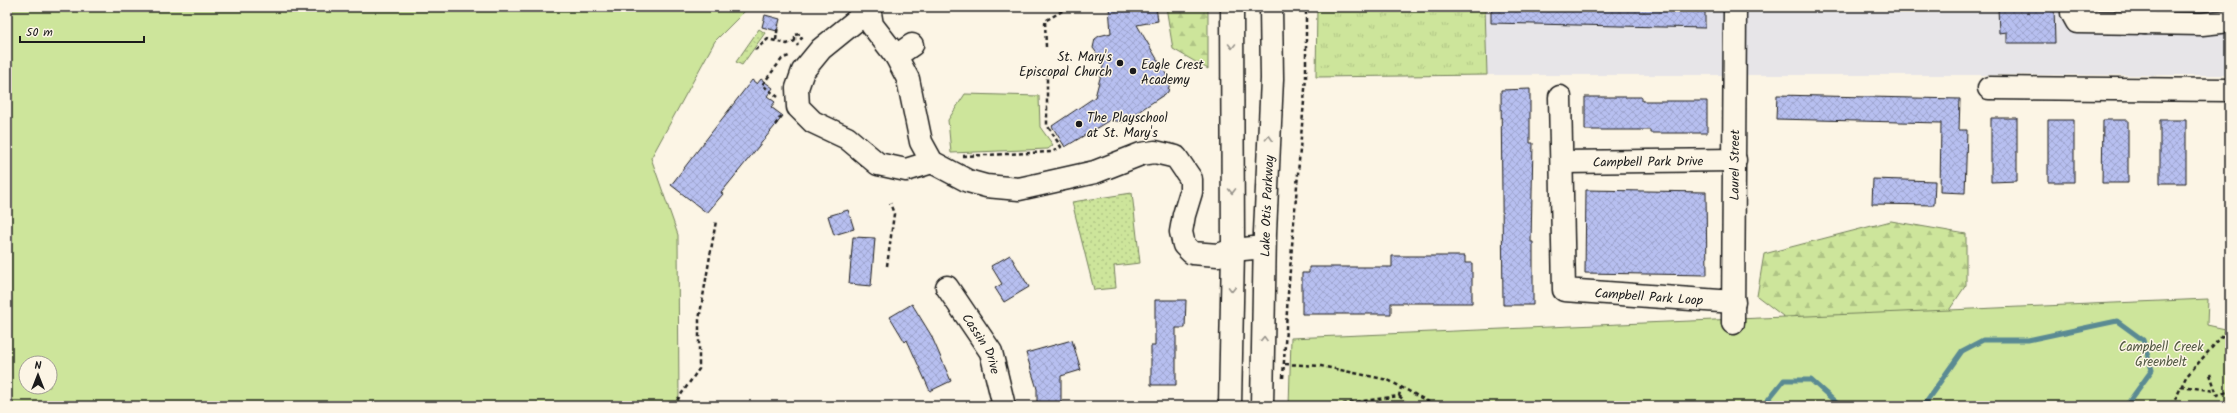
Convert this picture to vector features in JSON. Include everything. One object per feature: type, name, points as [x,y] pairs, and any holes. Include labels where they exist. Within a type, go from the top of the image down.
[{"type":"street","points":[[863,7],[858,19],[821,49],[803,71],[797,88],[798,107],[813,122],[847,138],[878,164],[906,170],[932,162]]},
{"type":"street","points":[[869,7],[872,25],[904,51],[908,79],[921,142],[932,162],[968,181],[986,186],[1019,189],[1095,172],[1141,154],[1155,152],[1176,157],[1191,179],[1191,192],[1184,215],[1181,232],[1184,244],[1192,253],[1218,255],[1233,250],[1264,247]]},
{"type":"street","points":[[1230,406],[1233,250],[1232,7]]},
{"type":"street","name":"Laurel Street","points":[[1734,312],[1735,7]]},
{"type":"street","points":[[2072,7],[2072,13],[2077,22],[2137,15],[2202,15],[2230,21]]},
{"type":"street","name":"Lake Otis Parkway","points":[[1262,406],[1264,247],[1272,79],[1273,10]]},
{"type":"street","points":[[1989,88],[2230,90]]},
{"type":"street","points":[[1560,97],[1562,162]]},
{"type":"street","name":"Campbell Park Drive","points":[[1562,162],[1735,160]]},
{"type":"street","name":"Campbell Park Loop","points":[[1562,162],[1564,290],[1734,312]]},
{"type":"street","name":"Cassin Drive","points":[[947,287],[991,352],[1004,406]]},
{"type":"path","points":[[1046,46],[1045,21],[1069,7]]},
{"type":"path","points":[[1282,385],[1285,364],[1288,294],[1306,77],[1306,7]]},
{"type":"path","points":[[776,40],[778,25]]},
{"type":"path","points":[[755,50],[768,39],[787,44],[796,42],[796,53],[782,59],[762,85],[779,98]]},
{"type":"path","points":[[962,156],[1052,152],[1061,147],[1048,125],[1048,70]]},
{"type":"path","points":[[775,125],[784,112]]},
{"type":"path","points":[[887,266],[894,214],[890,203]]},
{"type":"path","points":[[674,406],[699,369],[699,320],[716,221]]},
{"type":"path","points":[[2172,406],[2181,386],[2205,354],[2230,327]]},
{"type":"path","points":[[1285,364],[1321,366],[1388,380],[1429,402],[1432,406]]},
{"type":"path","points":[[2210,374],[2217,395],[2230,391]]},
{"type":"path","points":[[2181,386],[2215,391]]},
{"type":"path","points":[[1399,396],[1401,387]]},
{"type":"path","points":[[1329,406],[1399,396],[1404,400],[1406,406]]},
{"type":"shaded area","points":[[1485,7],[2230,7],[2230,75],[1487,75]]},
{"type":"green space","points":[[7,7],[749,7],[715,41],[651,158],[678,235],[679,406],[7,406]]},
{"type":"green space","points":[[1166,7],[1208,7],[1208,69],[1173,49]]},
{"type":"green space","points":[[1317,7],[1485,7],[1487,75],[1316,77]]},
{"type":"green space","points":[[759,29],[765,33],[742,65],[736,62]]},
{"type":"green space","points":[[965,94],[1039,96],[1040,127],[1053,145],[1048,149],[951,153],[948,120]]},
{"type":"green space","points":[[1132,193],[1140,263],[1114,266],[1116,288],[1094,290],[1072,202]]},
{"type":"green space","points":[[1891,221],[1966,234],[1966,285],[1937,328],[1827,350],[1757,296],[1764,254]]},
{"type":"green space","name":"Campbell Creek Greenbelt","points":[[2208,299],[2207,325],[2230,330],[2230,406],[1289,406],[1291,338]]},
{"type":"building","name":"Eagle Crest Academy","points":[[1109,7],[1156,7],[1158,21],[1137,25],[1170,81],[1168,92],[1123,122],[1110,120],[1065,147],[1052,126],[1095,97],[1104,63],[1093,48],[1095,39],[1099,36],[1111,33]]},
{"type":"building","points":[[1491,7],[1705,7],[1705,28],[1491,23]]},
{"type":"building","points":[[1998,7],[2054,7],[2055,43],[2007,43],[2007,32],[1999,33]]},
{"type":"building","points":[[765,15],[780,19],[777,31],[762,27]]},
{"type":"building","points":[[761,79],[773,88],[767,96],[775,102],[771,107],[783,116],[721,193],[723,194],[707,213],[671,185],[752,80],[757,84]]},
{"type":"building","points":[[1530,89],[1530,143],[1533,143],[1531,242],[1533,242],[1533,305],[1503,305],[1501,90]]},
{"type":"building","points":[[1777,95],[1960,99],[1959,130],[1967,130],[1965,193],[1940,192],[1941,123],[1776,119]]},
{"type":"building","points":[[1585,97],[1642,97],[1642,101],[1707,101],[1707,133],[1650,133],[1650,130],[1585,130]]},
{"type":"building","points":[[1991,118],[2017,118],[2017,181],[1991,182]]},
{"type":"building","points":[[2048,120],[2074,120],[2074,182],[2048,182]]},
{"type":"building","points":[[2103,120],[2128,120],[2128,183],[2102,183]]},
{"type":"building","points":[[2160,120],[2186,120],[2186,183],[2160,183]]},
{"type":"building","points":[[1873,179],[1935,181],[1934,205],[1872,204]]},
{"type":"building","points":[[1586,190],[1706,192],[1707,275],[1585,273]]},
{"type":"building","points":[[848,210],[854,229],[834,235],[828,216]]},
{"type":"building","points":[[853,237],[875,238],[871,286],[849,284]]},
{"type":"building","points":[[1010,255],[1029,287],[1004,302],[995,288],[1002,284],[991,266]]},
{"type":"building","points":[[1392,256],[1465,256],[1465,263],[1472,263],[1472,303],[1391,303],[1391,314],[1302,314],[1302,273],[1309,273],[1309,267],[1392,267]]},
{"type":"building","points":[[1155,300],[1186,300],[1185,328],[1176,328],[1176,385],[1151,385],[1151,346],[1155,346]]},
{"type":"building","points":[[912,304],[931,335],[951,381],[930,391],[907,340],[905,342],[890,317]]},
{"type":"building","points":[[1072,340],[1081,370],[1061,376],[1061,406],[1037,406],[1037,389],[1026,353]]},
{"type":"waterway","points":[[1923,406],[1962,351],[1983,340],[2028,340],[2117,321],[2143,340],[2152,370],[2126,406]]},
{"type":"waterway","points":[[1763,406],[1784,380],[1811,380],[1840,406]]},
{"type":"place","name":"St. Mary's Episcopal Church","points":[[1120,63]]},
{"type":"place","name":"Eagle Crest Academy","points":[[1133,71]]},
{"type":"place","name":"The Playschool at St. Mary's","points":[[1079,124]]}]
